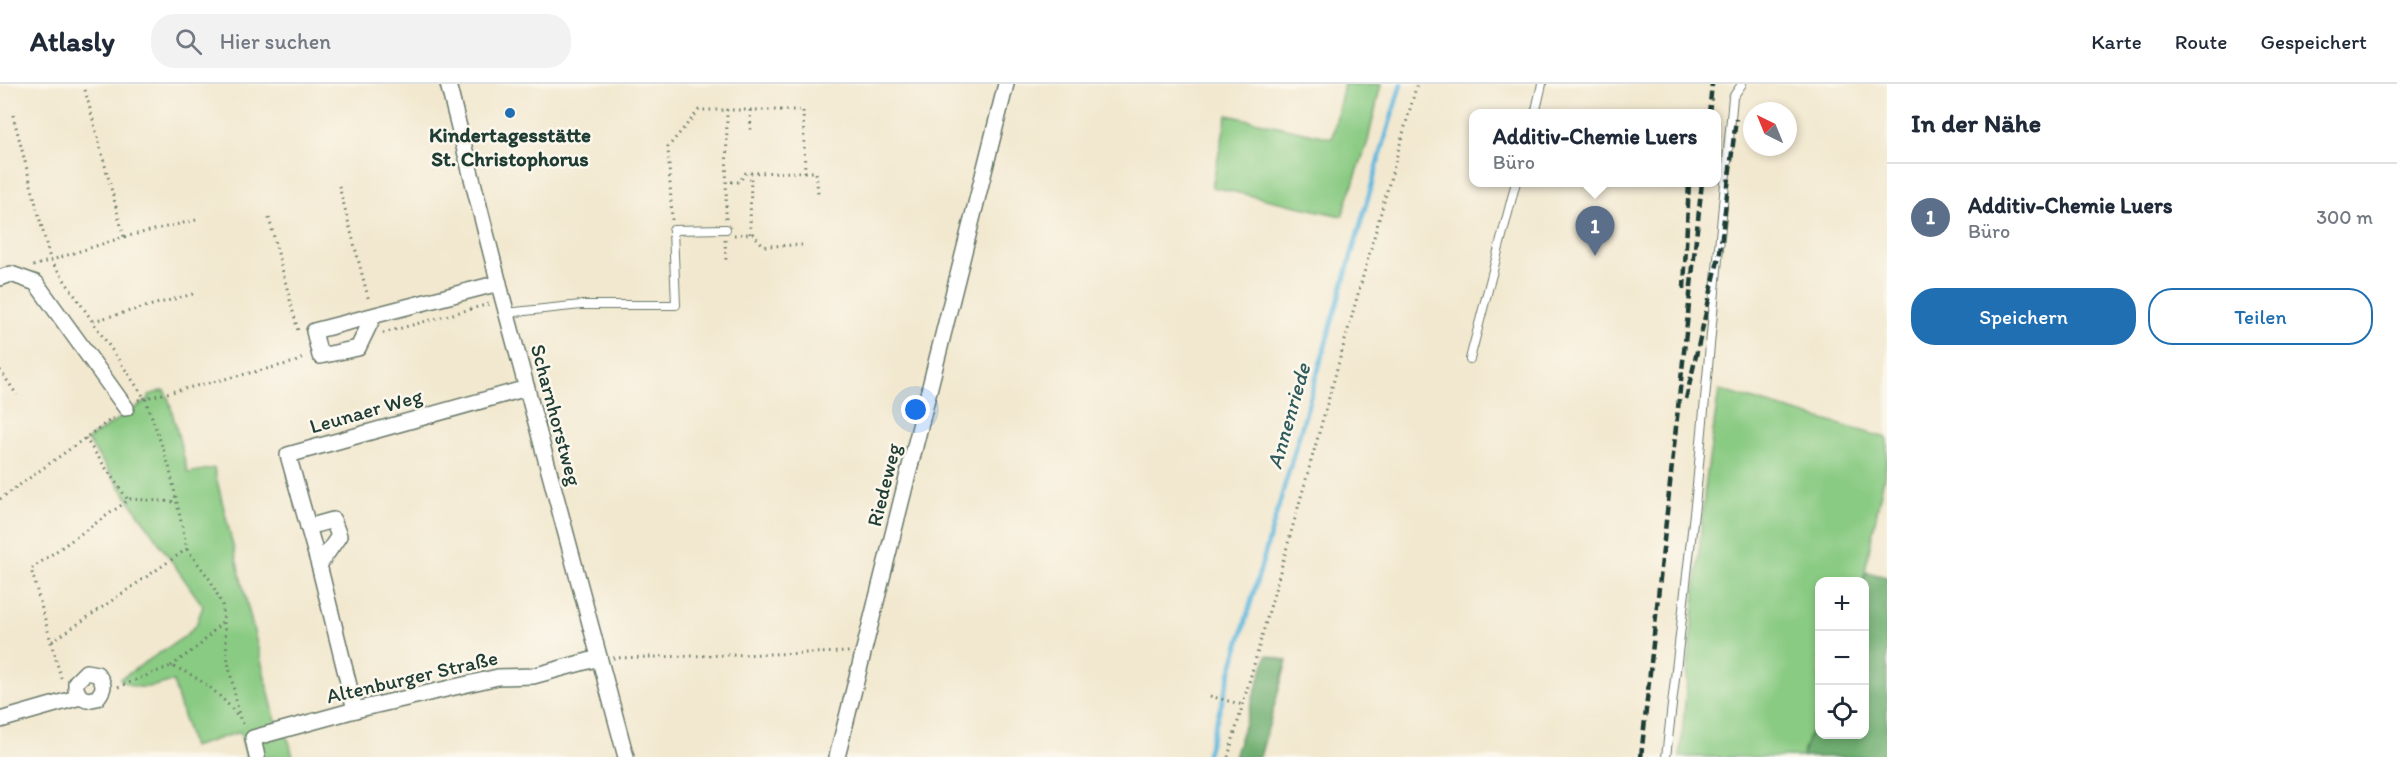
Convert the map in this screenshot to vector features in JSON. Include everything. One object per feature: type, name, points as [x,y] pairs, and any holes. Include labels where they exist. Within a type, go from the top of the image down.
[{"type":"street","name":"Scharnhorstweg","points":[[448,84],[626,757]]},
{"type":"street","name":"Riedeweg","points":[[837,757],[1006,84]]},
{"type":"street","points":[[6,276],[36,283],[126,408]]},
{"type":"street","points":[[373,317],[358,348],[320,357],[314,331],[499,283]]},
{"type":"street","name":"Leunaer Weg","points":[[355,710],[319,565],[288,455],[527,388]]},
{"type":"street","points":[[308,527],[333,520],[339,536],[319,565]]},
{"type":"street","name":"Altenburger Straße","points":[[254,738],[355,710],[498,676],[533,675],[599,658]]},
{"type":"street","points":[[0,720],[74,699],[97,698],[104,690],[104,683],[97,674],[86,672],[76,682],[74,699]]},
{"type":"street","points":[[254,738],[257,757]]},
{"type":"lane","points":[[1536,109],[1542,84]]},
{"type":"lane","points":[[1666,757],[1697,485],[1733,97],[1742,84]]},
{"type":"lane","points":[[1470,359],[1515,187]]},
{"type":"lane","points":[[505,306],[676,305],[673,230],[726,228]]},
{"type":"path","points":[[1228,757],[1417,84]]},
{"type":"path","points":[[85,90],[124,237]]},
{"type":"path","points":[[673,230],[668,147],[699,110],[803,110],[805,172]]},
{"type":"path","points":[[726,110],[726,228]]},
{"type":"path","points":[[750,110],[752,133]]},
{"type":"path","points":[[13,115],[50,260],[146,400],[169,466],[187,549],[211,581],[222,605],[228,662],[240,719]]},
{"type":"path","points":[[727,182],[739,182],[746,173],[816,172],[818,193]]},
{"type":"path","points":[[750,234],[752,173]]},
{"type":"path","points":[[339,186],[373,317]]},
{"type":"path","points":[[270,218],[299,333]]},
{"type":"path","points":[[6,276],[124,237],[196,220]]},
{"type":"path","points":[[726,262],[725,235],[753,234],[764,246],[802,245]]},
{"type":"path","points":[[93,322],[193,294]]},
{"type":"path","points":[[379,340],[383,333],[505,306]]},
{"type":"path","points":[[0,499],[137,400],[146,400],[295,362],[305,356],[320,357]]},
{"type":"path","points":[[0,370],[17,395]]},
{"type":"path","points":[[85,438],[128,500]]},
{"type":"path","points":[[74,699],[50,643],[31,569],[128,500],[176,502]]},
{"type":"path","points":[[50,643],[187,549]]},
{"type":"path","points":[[104,690],[128,685],[171,666],[200,645],[223,621]]},
{"type":"path","points":[[599,658],[865,651]]},
{"type":"path","points":[[171,666],[189,672],[222,697],[254,738]]},
{"type":"path","points":[[1210,696],[1243,705]]},
{"type":"green space","points":[[1344,84],[1381,84],[1368,141],[1342,216],[1212,187],[1227,115],[1332,138]]},
{"type":"green space","points":[[164,390],[169,400],[188,473],[214,468],[275,718],[289,741],[293,757],[247,757],[240,732],[192,747],[173,681],[139,687],[120,679],[184,637],[196,625],[203,606],[87,440],[149,399],[149,395]]},
{"type":"green space","points":[[1719,390],[1887,438],[1887,462],[1864,577],[1815,577],[1815,718],[1802,757],[1680,757],[1705,487]]},
{"type":"green space","points":[[1867,572],[1887,577],[1887,757],[1802,757],[1815,718],[1815,739],[1869,739],[1869,577],[1865,577]]},
{"type":"green space","points":[[1267,655],[1287,661],[1260,757],[1234,757]]},
{"type":"waterway","name":"Annenriede","points":[[1206,757],[1401,84]]},
{"type":"railway","points":[[1710,109],[1712,84]]},
{"type":"railway","points":[[1686,399],[1720,252],[1736,119]]},
{"type":"railway","points":[[1684,289],[1689,187]]},
{"type":"railway","points":[[1641,757],[1701,187]]},
{"type":"place","name":"Kindertagesstätte St. Christophorus","points":[[510,113]]},
{"type":"place","name":"Additiv-Chemie Luers","points":[[1595,256]]}]
